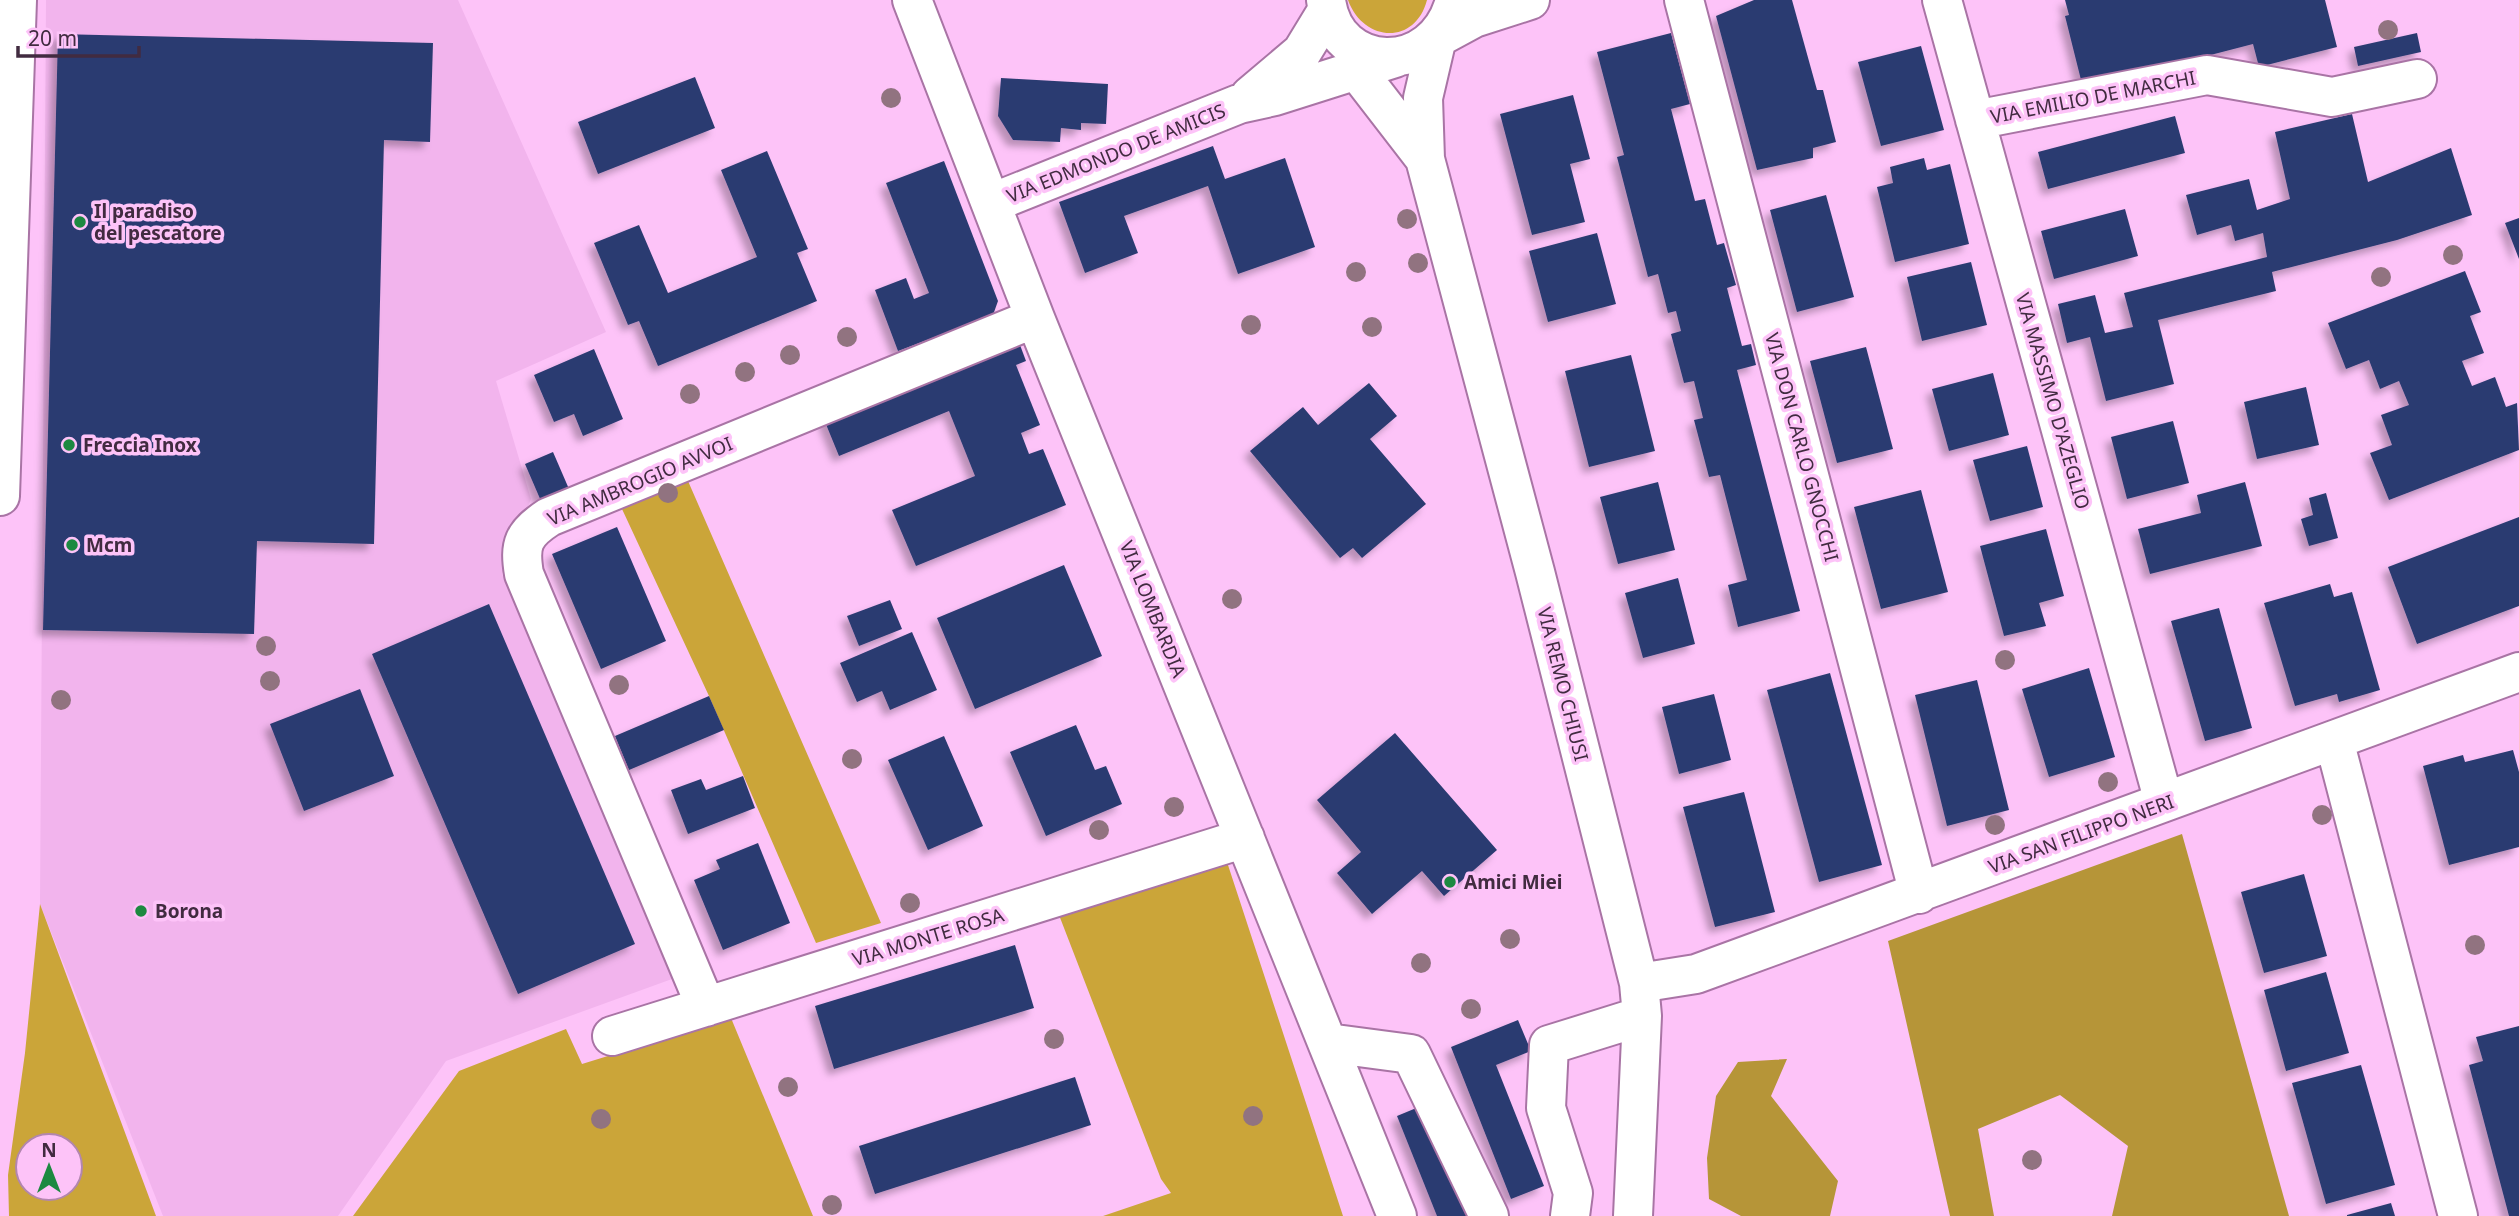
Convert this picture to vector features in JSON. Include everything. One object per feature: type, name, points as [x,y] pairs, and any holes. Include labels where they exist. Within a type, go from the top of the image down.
[{"type":"main road","points":[[0,496],[16,0]]},
{"type":"main road","name":"VIA LOMBARDIA","points":[[912,0],[1035,318],[1398,1216]]},
{"type":"main road","name":"VIA REMO CHIUSI","points":[[1455,0],[1450,19],[1437,38],[1423,98],[1425,159],[1538,585],[1641,999],[1633,1216]]},
{"type":"main road","points":[[1437,38],[1474,18],[1530,0]]},
{"type":"main road","name":"VIA DON CARLO GNOCCHI","points":[[1684,0],[1919,894]]},
{"type":"main road","name":"VIA MASSIMO D'AZEGLIO","points":[[1942,0],[2164,802]]},
{"type":"main road","name":"VIA EDMONDO DE AMICIS","points":[[1239,104],[1302,52],[1326,6]]},
{"type":"main road","name":"VIA REMO CHIUSI","points":[[1326,6],[1337,31],[1425,159]]},
{"type":"main road","name":"VIA EDMONDO DE AMICIS","points":[[992,202],[1239,104],[1275,96],[1356,59],[1395,58],[1417,52],[1437,38]]},
{"type":"main road","name":"VIA EMILIO DE MARCHI","points":[[1975,120],[2207,75],[2332,97],[2417,79]]},
{"type":"main road","name":"VIA AMBROGIO AVVOI","points":[[706,1007],[524,574],[520,551],[531,529],[549,517],[1035,318]]},
{"type":"main road","name":"VIA SAN FILIPPO NERI","points":[[1570,1216],[1573,1194],[1546,1108],[1549,1045],[1696,974],[2519,672]]},
{"type":"main road","points":[[2334,740],[2459,1216]]},
{"type":"main road","name":"VIA MONTE ROSA","points":[[612,1036],[1245,838]]},
{"type":"main road","points":[[1328,1043],[1411,1054],[1489,1216]]},
{"type":"shaded area","points":[[46,0],[458,0],[606,332],[496,381],[531,499],[502,574],[672,979],[446,1061],[338,1216],[163,1216],[40,904]]},
{"type":"shaded area","points":[[1348,0],[1427,0],[1421,15],[1412,25],[1389,33],[1376,31],[1365,24],[1355,14]]},
{"type":"shaded area","points":[[688,481],[881,923],[816,943],[709,696],[622,509]]},
{"type":"shaded area","points":[[2182,834],[2289,1216],[2112,1216],[2128,1146],[2060,1095],[1978,1129],[1994,1216],[1950,1216],[1888,941]]},
{"type":"shaded area","points":[[1227,862],[1343,1216],[1103,1216],[1171,1193],[1161,1179],[1059,915]]},
{"type":"shaded area","points":[[40,904],[156,1216],[9,1216],[8,1175],[25,1053]]},
{"type":"shaded area","points":[[731,1018],[813,1216],[353,1216],[459,1071],[566,1029],[582,1064]]},
{"type":"shaded area","points":[[1787,1059],[1771,1096],[1838,1181],[1830,1216],[1741,1216],[1709,1199],[1707,1158],[1716,1096],[1738,1062]]},
{"type":"building","points":[[1754,0],[1792,0],[1817,90],[1823,90],[1836,142],[1813,148],[1813,158],[1757,170],[1716,16]]},
{"type":"building","points":[[2065,0],[2325,0],[2337,47],[2259,67],[2253,44],[2083,88],[2065,16],[2069,15]]},
{"type":"building","points":[[1671,33],[1690,104],[1671,109],[1695,201],[1705,199],[1717,245],[1724,243],[1736,285],[1727,288],[1742,346],[1751,344],[1756,365],[1737,370],[1800,611],[1738,627],[1728,585],[1747,580],[1720,475],[1709,477],[1694,420],[1703,418],[1694,381],[1684,383],[1671,334],[1681,331],[1676,311],[1668,313],[1658,274],[1648,277],[1617,157],[1624,155],[1597,52]]},
{"type":"building","points":[[2417,33],[2421,52],[2358,66],[2354,47]]},
{"type":"building","points":[[58,34],[433,43],[430,142],[384,140],[374,544],[257,541],[254,634],[43,630]]},
{"type":"building","points":[[1921,46],[1944,130],[1881,146],[1858,62]]},
{"type":"building","points":[[695,77],[715,128],[598,174],[578,122]]},
{"type":"building","points":[[1001,78],[1108,84],[1106,124],[1081,123],[1081,130],[1061,128],[1060,142],[1013,140],[998,116]]},
{"type":"building","points":[[1573,95],[1590,159],[1570,164],[1585,222],[1532,235],[1500,114]]},
{"type":"building","points":[[2352,114],[2368,182],[2451,148],[2472,215],[2397,240],[2272,272],[2276,291],[2158,320],[2174,384],[2106,401],[2090,337],[2067,343],[2058,304],[2095,295],[2105,333],[2133,327],[2124,293],[2267,257],[2263,233],[2235,241],[2231,225],[2197,235],[2186,195],[2249,179],[2257,210],[2290,199],[2275,132]]},
{"type":"building","points":[[2175,116],[2185,153],[2048,189],[2038,152]]},
{"type":"building","points":[[1213,146],[1225,179],[1285,158],[1315,247],[1238,274],[1208,186],[1124,216],[1138,253],[1085,273],[1059,202]]},
{"type":"building","points":[[767,151],[808,249],[797,253],[817,301],[658,366],[639,321],[628,325],[594,243],[639,225],[668,293],[757,257],[721,170]]},
{"type":"building","points":[[1924,158],[1927,170],[1950,164],[1969,244],[1895,262],[1877,187],[1893,183],[1890,167]]},
{"type":"building","points":[[944,161],[998,301],[993,315],[898,351],[875,290],[906,278],[914,299],[929,293],[886,183]]},
{"type":"building","points":[[1826,195],[1854,297],[1797,312],[1770,210]]},
{"type":"building","points":[[2125,209],[2138,256],[2054,279],[2041,231]]},
{"type":"building","points":[[2519,218],[2519,259],[2505,223]]},
{"type":"building","points":[[1597,233],[1616,304],[1548,322],[1529,251]]},
{"type":"building","points":[[1971,262],[1987,325],[1922,341],[1907,277]]},
{"type":"building","points":[[2465,271],[2481,312],[2470,316],[2484,353],[2462,361],[2472,386],[2495,377],[2506,407],[2517,403],[2519,450],[2389,500],[2370,453],[2392,445],[2381,415],[2409,405],[2399,381],[2380,389],[2369,360],[2346,369],[2328,323]]},
{"type":"building","points":[[1017,337],[1026,361],[1016,365],[1040,425],[1021,433],[1029,454],[1043,449],[1066,505],[916,566],[892,510],[975,476],[949,411],[839,456],[823,417]]},
{"type":"building","points":[[1866,347],[1893,449],[1837,463],[1810,361]]},
{"type":"building","points":[[594,349],[623,419],[583,436],[574,414],[554,422],[534,375]]},
{"type":"building","points":[[1631,355],[1655,451],[1589,467],[1565,371]]},
{"type":"building","points":[[1993,373],[2009,435],[1949,451],[1932,389]]},
{"type":"building","points":[[1369,383],[1397,416],[1370,439],[1426,504],[1362,558],[1353,548],[1340,558],[1250,451],[1303,407],[1318,425]]},
{"type":"building","points":[[2306,387],[2319,445],[2257,459],[2244,402]]},
{"type":"building","points":[[2173,421],[2189,483],[2127,499],[2111,437]]},
{"type":"building","points":[[2027,446],[2043,507],[1990,521],[1973,460]]},
{"type":"building","points":[[553,452],[569,489],[541,501],[525,464]]},
{"type":"building","points":[[1658,482],[1675,550],[1618,564],[1600,497]]},
{"type":"building","points":[[2245,482],[2262,546],[2150,574],[2138,529],[2201,513],[2197,495]]},
{"type":"building","points":[[1921,490],[1948,592],[1881,609],[1854,507]]},
{"type":"building","points":[[2326,493],[2338,538],[2309,546],[2301,519],[2313,515],[2309,498]]},
{"type":"building","points":[[2519,517],[2519,606],[2417,644],[2388,567]]},
{"type":"building","points":[[617,527],[666,641],[601,669],[552,554]]},
{"type":"building","points":[[2046,529],[2064,596],[2039,603],[2046,626],[2004,636],[1980,546]]},
{"type":"building","points":[[1064,565],[1102,656],[975,709],[937,618]]},
{"type":"building","points":[[1678,578],[1695,644],[1643,658],[1625,593]]},
{"type":"building","points":[[2330,584],[2334,597],[2352,592],[2380,690],[2339,702],[2337,694],[2295,706],[2264,603]]},
{"type":"building","points":[[890,600],[902,629],[859,646],[847,616]]},
{"type":"building","points":[[489,604],[635,944],[518,994],[372,654]]},
{"type":"building","points":[[2219,608],[2252,728],[2205,741],[2171,621]]},
{"type":"building","points":[[912,632],[937,690],[890,710],[882,691],[857,702],[840,663]]},
{"type":"building","points":[[2089,668],[2115,757],[2049,777],[2022,689]]},
{"type":"building","points":[[1830,673],[1882,865],[1819,882],[1767,690]]},
{"type":"building","points":[[1977,680],[2009,810],[1947,826],[1915,695]]},
{"type":"building","points":[[360,689],[394,776],[304,811],[270,724]]},
{"type":"building","points":[[1714,694],[1731,760],[1679,774],[1662,707]]},
{"type":"building","points":[[709,696],[724,730],[629,770],[615,736]]},
{"type":"building","points":[[1076,725],[1095,770],[1106,766],[1122,804],[1046,836],[1010,752]]},
{"type":"building","points":[[1395,733],[1497,850],[1444,896],[1422,871],[1372,914],[1337,873],[1361,852],[1317,800]]},
{"type":"building","points":[[944,736],[983,826],[928,850],[888,760]]},
{"type":"building","points":[[2513,750],[2519,772],[2519,847],[2449,865],[2423,766],[2463,755],[2465,762]]},
{"type":"building","points":[[743,776],[755,808],[688,834],[671,790],[701,779],[706,790]]},
{"type":"building","points":[[1744,792],[1775,912],[1715,927],[1683,807]]},
{"type":"building","points":[[758,843],[790,923],[723,950],[694,880],[720,869],[716,860]]},
{"type":"building","points":[[2304,874],[2327,956],[2264,973],[2241,892]]},
{"type":"building","points":[[1015,945],[1034,1008],[834,1069],[815,1006]]},
{"type":"building","points":[[2326,972],[2349,1053],[2286,1071],[2264,990]]},
{"type":"building","points":[[1518,1020],[1531,1051],[1496,1065],[1544,1186],[1511,1199],[1451,1047]]},
{"type":"building","points":[[2519,1026],[2519,1216],[2509,1216],[2469,1065],[2483,1061],[2476,1037]]},
{"type":"building","points":[[2361,1065],[2395,1185],[2326,1204],[2292,1083]]},
{"type":"building","points":[[1075,1077],[1091,1125],[875,1194],[859,1146]]},
{"type":"building","points":[[1426,1104],[1470,1216],[1437,1216],[1397,1116]]},
{"type":"building","points":[[2391,1203],[2395,1216],[2347,1216],[2347,1215]]},
{"type":"place","name":"Il paradiso del pescatore","points":[[80,222]]},
{"type":"place","name":"Freccia Inox","points":[[69,445]]},
{"type":"place","name":"Mcm","points":[[72,545]]},
{"type":"place","name":"Amici Miei","points":[[1450,882]]},
{"type":"place","name":"Borona","points":[[141,911]]}]
